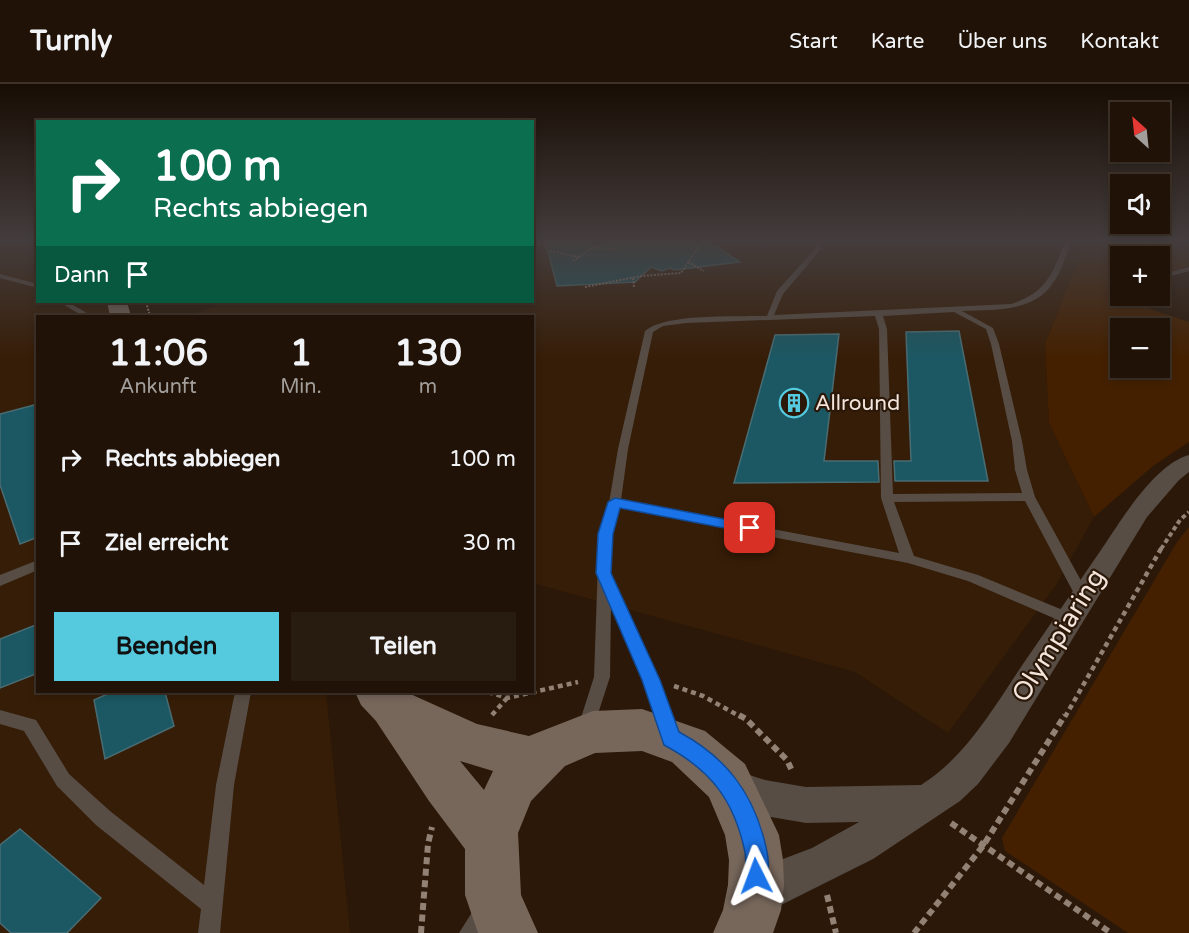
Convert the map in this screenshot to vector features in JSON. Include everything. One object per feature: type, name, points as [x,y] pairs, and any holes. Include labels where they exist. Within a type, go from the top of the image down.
[{"type":"street","name":"Olympiaring","points":[[749,915],[797,873],[859,845],[947,789],[965,772],[997,732],[1138,513],[1171,475],[1189,462]]},
{"type":"street","points":[[385,699],[472,744],[534,760]]},
{"type":"street","points":[[385,699],[491,840]]},
{"type":"street","points":[[490,921],[491,840],[500,809],[514,782],[534,760],[557,743],[584,732],[613,728],[642,730],[671,738],[693,750],[713,765],[730,785],[748,818],[757,856],[749,915]]},
{"type":"street","points":[[730,785],[765,798],[806,805],[924,803]]},
{"type":"lane","points":[[14,280],[36,285]]},
{"type":"lane","points":[[770,317],[780,293],[792,280]]},
{"type":"lane","points":[[584,732],[602,677],[605,534],[615,502],[623,449],[649,331],[671,322],[1005,307],[1039,297],[1051,280]]},
{"type":"lane","points":[[65,303],[86,315]]},
{"type":"lane","points":[[956,311],[989,328],[995,344],[1017,441],[1021,470],[1029,497],[1076,608]]},
{"type":"lane","points":[[878,314],[883,329],[887,498],[908,559]]},
{"type":"lane","points":[[887,498],[1029,497]]},
{"type":"lane","points":[[615,502],[908,559],[1076,608]]},
{"type":"lane","points":[[0,581],[36,565]]},
{"type":"lane","points":[[604,573],[651,680],[671,738]]},
{"type":"lane","points":[[209,933],[225,785],[243,693]]},
{"type":"lane","points":[[0,717],[30,725],[63,780],[103,818],[212,904]]},
{"type":"path","points":[[585,287],[624,280]]},
{"type":"path","points":[[633,280],[634,287]]},
{"type":"path","points":[[914,933],[983,846],[1046,749],[1152,563],[1180,520],[1189,512]]},
{"type":"path","points":[[491,693],[507,698]]},
{"type":"path","points":[[924,803],[1111,933]]},
{"type":"shaded area","points":[[0,280],[36,280],[36,303],[107,303],[110,315],[36,315],[36,693],[326,693],[350,933],[0,933]]},
{"type":"shaded area","points":[[534,280],[1070,280],[1045,344],[1049,423],[1094,517],[1056,585],[948,733],[855,672],[534,583],[534,315],[190,315],[224,303],[534,303]]},
{"type":"shaded area","points":[[1070,280],[1110,280],[1110,306],[1142,306],[1189,322],[1189,442],[1153,466],[1094,517],[1049,423],[1045,344]]},
{"type":"shaded area","points":[[1189,527],[1189,933],[1128,933],[1005,851],[1002,838],[1177,542]]},
{"type":"building","points":[[555,280],[638,280],[635,282],[557,286]]},
{"type":"building","points":[[959,331],[988,481],[895,481],[894,461],[911,461],[906,332]]},
{"type":"building","points":[[839,334],[824,461],[878,461],[879,482],[734,483],[775,335]]},
{"type":"building","points":[[36,405],[36,538],[20,544],[0,485],[0,414]]},
{"type":"building","points":[[36,625],[36,674],[0,688],[0,639]]},
{"type":"building","points":[[110,693],[165,693],[174,726],[105,759],[94,700]]},
{"type":"building","points":[[20,829],[101,898],[67,933],[11,933],[0,923],[0,845]]},
{"type":"place","name":"Allround","points":[[794,403]]},
{"type":"route","points":[[750,528],[615,502],[605,534],[604,573],[651,680],[671,738],[693,750],[713,765],[730,785],[748,818],[757,856],[756,876]]}]
